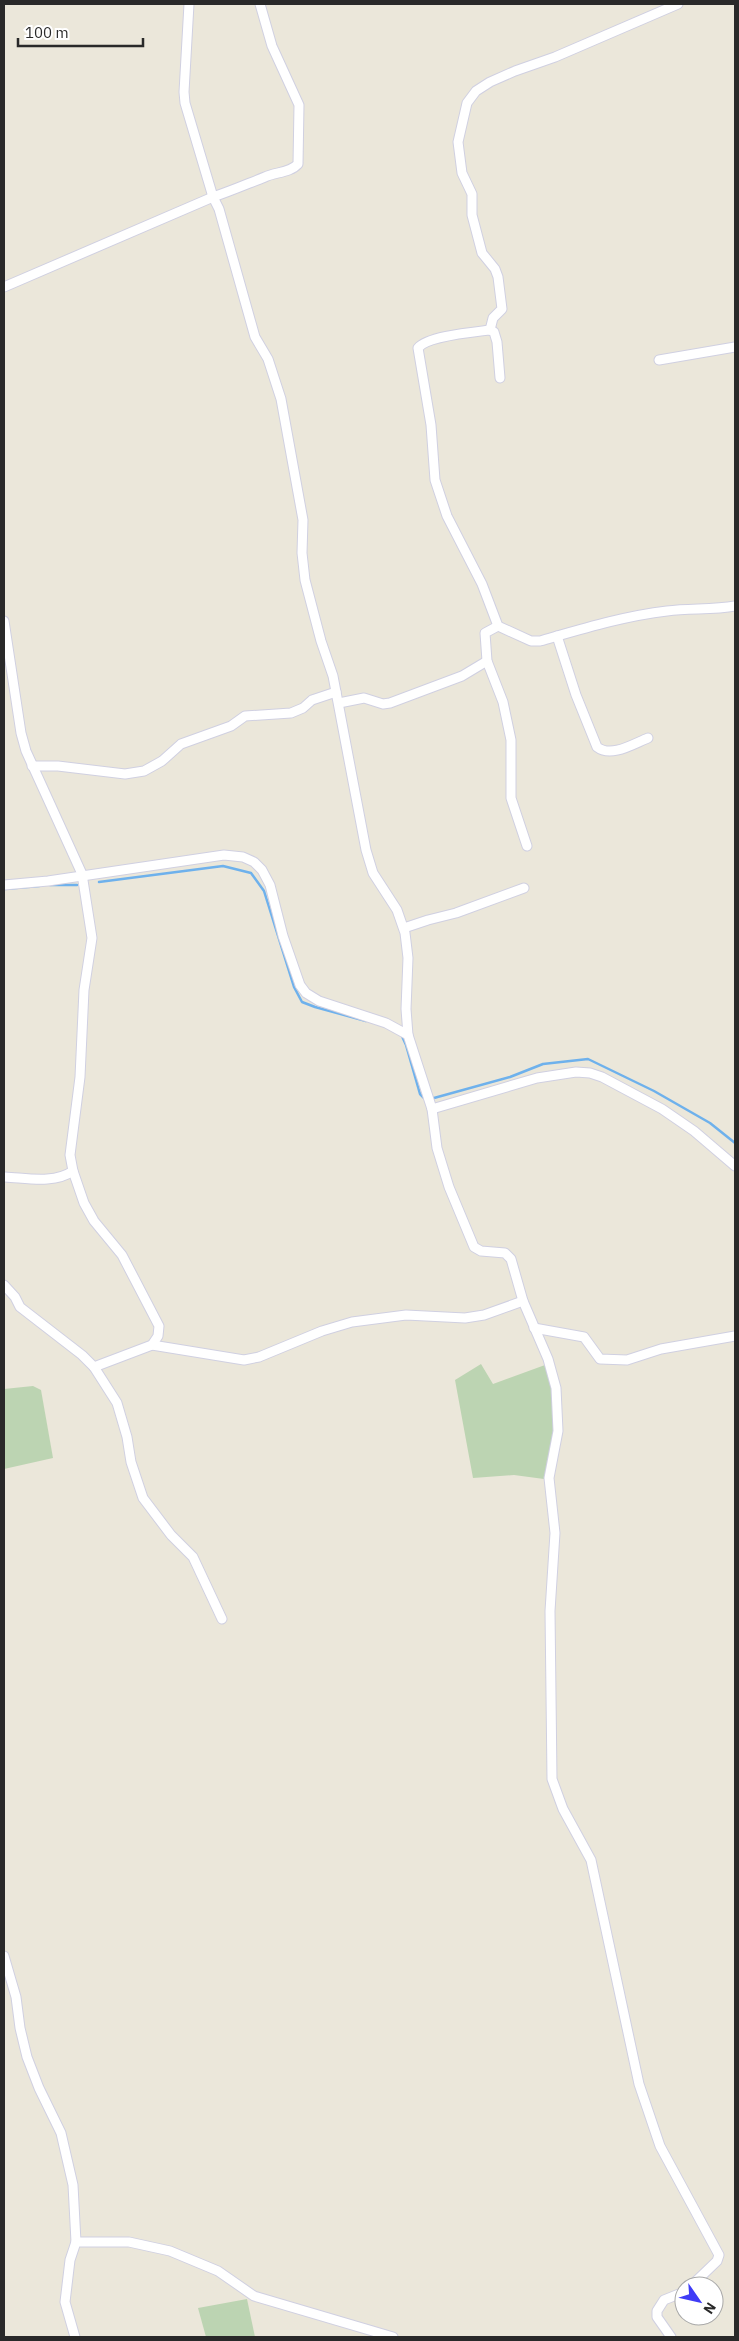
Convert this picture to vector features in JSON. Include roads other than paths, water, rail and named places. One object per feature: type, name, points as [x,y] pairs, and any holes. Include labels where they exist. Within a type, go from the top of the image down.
[{"type":"street","points":[[189,4],[184,92],[255,337],[268,359],[281,399],[303,520],[302,553],[305,580],[340,703],[366,850],[373,873],[397,910],[404,928],[408,958],[406,1010],[408,1035],[432,1109],[437,1148],[449,1187],[474,1247],[481,1251],[509,1255],[523,1301],[548,1359],[556,1388],[558,1424],[549,1478],[555,1533],[550,1611],[552,1779],[563,1809],[591,1860],[639,2084],[650,2120],[660,2146],[719,2256],[717,2261],[701,2276]]},
{"type":"street","points":[[4,287],[213,197],[295,167],[300,158],[299,105],[272,46],[260,4]]},
{"type":"street","points":[[490,330],[493,318],[502,309],[501,298],[495,270],[482,253],[472,215],[472,194],[462,173],[458,142],[467,103],[476,91],[498,78],[555,57],[678,4]]},
{"type":"street","points":[[500,378],[497,342],[494,332],[490,330],[423,342],[418,349],[432,425],[435,480],[447,516],[482,584],[498,626],[531,641],[540,641],[617,620],[667,611],[707,610],[735,606]]},
{"type":"street","points":[[659,360],[735,347]]},
{"type":"street","points":[[4,620],[21,733],[32,766],[82,874],[92,938],[84,990],[80,1077],[70,1156],[73,1171],[84,1203],[94,1221],[122,1255],[159,1326],[158,1336],[152,1345]]},
{"type":"street","points":[[498,626],[485,633],[487,661],[503,702],[511,740],[511,798],[527,846]]},
{"type":"street","points":[[557,636],[597,747],[605,752],[612,752],[648,738]]},
{"type":"street","points":[[340,703],[364,698],[383,704],[390,704],[450,682],[487,661]]},
{"type":"street","points":[[32,766],[58,766],[125,774],[144,771],[162,761],[180,744],[230,726],[245,716],[291,713],[303,708],[312,700],[336,692]]},
{"type":"street","points":[[4,885],[48,881],[82,874],[136,869],[224,855],[242,857],[254,862],[262,870],[270,886],[283,936],[300,985],[306,994],[319,1001],[386,1023],[408,1035]]},
{"type":"street","points":[[404,928],[456,913],[524,888]]},
{"type":"street","points":[[432,1109],[537,1078],[576,1072],[590,1073],[602,1076],[662,1109],[713,1146],[735,1166]]},
{"type":"street","points":[[5,1177],[44,1179],[65,1176],[73,1171]]},
{"type":"street","points":[[4,1285],[15,1296],[20,1307],[82,1355],[94,1367],[117,1404],[127,1437],[130,1462],[144,1498],[171,1535],[193,1557],[222,1619]]},
{"type":"street","points":[[94,1367],[152,1345],[244,1360],[259,1357],[322,1331],[352,1322],[406,1315],[465,1318],[484,1315],[523,1301]]},
{"type":"street","points":[[534,1328],[584,1338],[597,1356],[604,1360],[628,1360],[661,1349],[735,1336]]},
{"type":"street","points":[[4,1956],[16,1998],[20,2028],[28,2057],[39,2088],[61,2133],[73,2185],[76,2242],[70,2260],[65,2302],[75,2337]]},
{"type":"street","points":[[76,2242],[129,2242],[170,2251],[218,2271],[254,2296],[393,2337]]},
{"type":"street","points":[[671,2337],[657,2317],[657,2311],[664,2300],[674,2296]]},
{"type":"waterway","points":[[99,882],[223,866],[251,873],[264,891],[294,987],[302,1002],[366,1021]]},
{"type":"waterway","points":[[50,885],[77,885]]},
{"type":"waterway","points":[[4,889],[39,886]]},
{"type":"waterway","points":[[401,1034],[420,1094],[424,1098]]},
{"type":"waterway","points":[[434,1098],[510,1077],[543,1064],[588,1059],[654,1091],[710,1123],[735,1143]]}]
